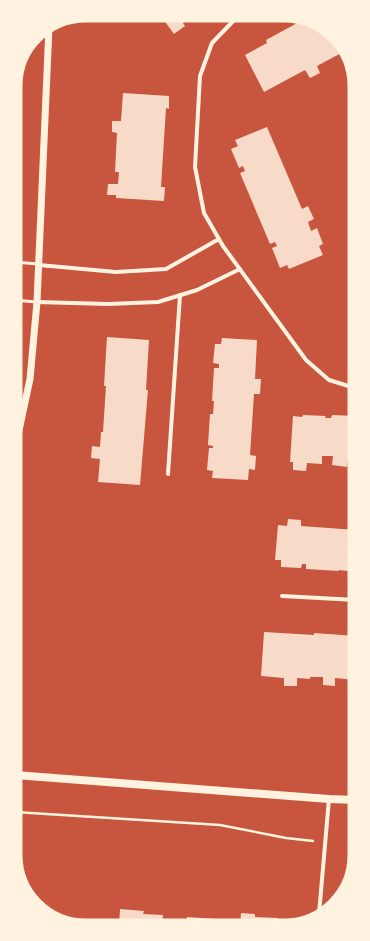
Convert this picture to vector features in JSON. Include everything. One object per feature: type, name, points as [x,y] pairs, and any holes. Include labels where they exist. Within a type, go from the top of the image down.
[{"type":"main road","points":[[20,775],[350,800]]},
{"type":"street","points":[[234,20],[212,43],[200,76],[195,167],[204,213],[219,239],[306,360],[329,380],[350,386]]},
{"type":"street","points":[[20,426],[30,379],[37,302],[49,32]]},
{"type":"street","points":[[39,265],[116,272],[166,269],[219,239]]},
{"type":"street","points":[[37,302],[108,304],[158,302],[197,290],[240,269]]},
{"type":"street","points":[[168,474],[180,295]]},
{"type":"street","points":[[282,596],[350,600]]},
{"type":"street","points":[[320,910],[329,799]]},
{"type":"lane","points":[[20,263],[39,265]]},
{"type":"lane","points":[[20,301],[37,302]]},
{"type":"path","points":[[20,812],[220,825],[286,838],[305,840]]},
{"type":"building","points":[[164,20],[187,20],[183,23],[185,26],[174,34]]},
{"type":"building","points":[[299,22],[313,27],[328,36],[341,53],[317,66],[320,73],[310,78],[305,70],[264,92],[245,55],[267,43],[266,40]]},
{"type":"building","points":[[123,93],[169,96],[169,109],[166,108],[161,187],[165,187],[164,201],[116,198],[116,195],[107,195],[108,184],[118,184],[119,172],[115,172],[117,133],[112,132],[112,121],[121,121]]},
{"type":"building","points":[[267,127],[302,209],[308,206],[314,219],[308,222],[311,231],[317,228],[323,244],[319,246],[323,255],[289,269],[287,265],[280,268],[272,248],[277,246],[275,242],[270,244],[240,173],[245,171],[243,166],[239,168],[231,149],[238,146],[235,140]]},
{"type":"building","points":[[107,337],[149,340],[146,390],[148,390],[140,485],[98,482],[100,459],[91,458],[92,446],[100,447],[101,432],[103,432]]},
{"type":"building","points":[[222,338],[257,340],[255,379],[261,379],[260,394],[254,394],[250,455],[256,456],[255,470],[249,469],[248,480],[212,478],[213,471],[207,470],[209,448],[213,448],[213,446],[208,445],[210,414],[213,414],[214,401],[212,401],[214,368],[219,368],[219,364],[213,363],[215,344],[221,344]]},
{"type":"building","points":[[303,415],[326,416],[325,418],[331,418],[332,415],[350,416],[350,458],[348,458],[347,467],[332,465],[333,456],[322,456],[322,464],[307,463],[306,471],[293,470],[293,462],[290,462],[293,416],[302,417]]},
{"type":"building","points":[[288,519],[301,520],[301,526],[350,530],[350,571],[306,569],[306,564],[302,564],[301,568],[281,567],[281,560],[275,560],[278,525],[287,526]]},
{"type":"building","points":[[264,632],[350,636],[350,679],[335,678],[335,686],[323,685],[323,677],[310,677],[310,679],[297,678],[297,686],[284,686],[284,678],[261,676]]},
{"type":"building","points":[[120,909],[144,911],[143,914],[163,915],[162,921],[119,921]]},
{"type":"building","points":[[241,913],[255,914],[255,917],[278,918],[278,921],[240,921]]},
{"type":"building","points":[[187,917],[217,919],[217,921],[187,921]]}]
